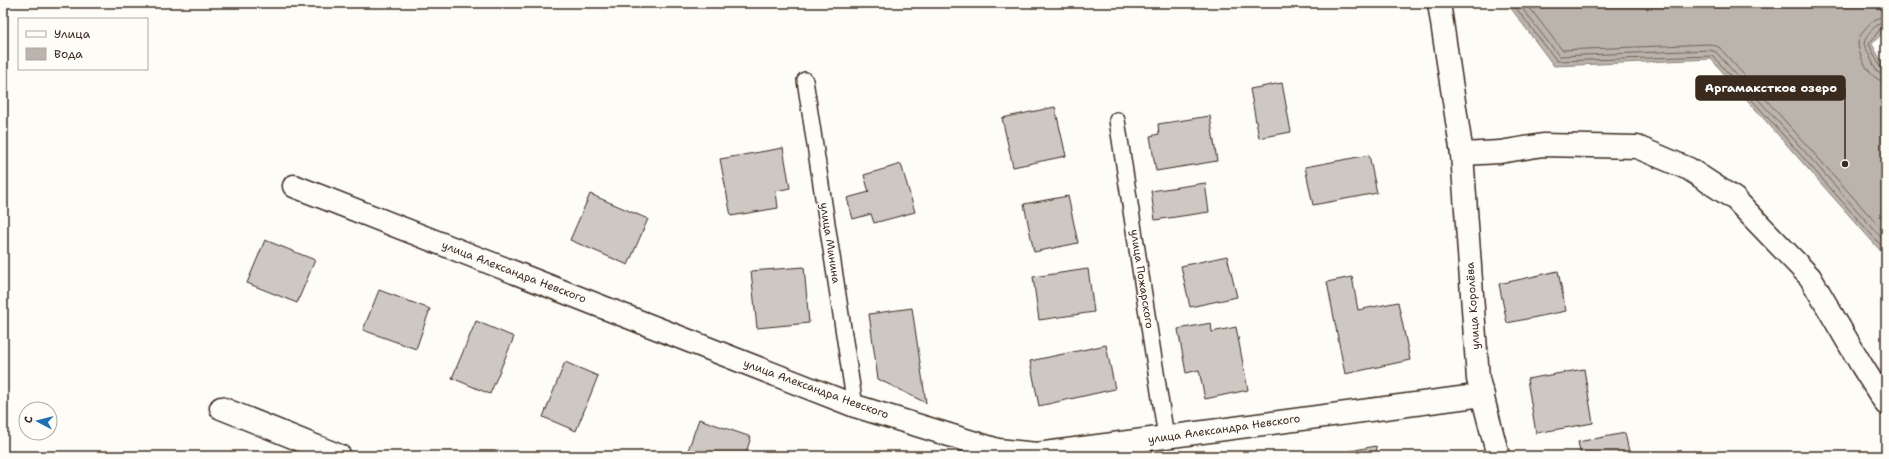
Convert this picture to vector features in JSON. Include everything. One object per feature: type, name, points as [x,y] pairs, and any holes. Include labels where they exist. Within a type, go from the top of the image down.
[{"type":"street","name":"улица Королёва","points":[[1439,3],[1462,154],[1478,378],[1498,456]]},
{"type":"street","points":[[1462,154],[1500,152],[1543,145],[1637,147],[1689,169],[1734,199],[1810,277],[1886,404]]},
{"type":"street","name":"улица Александра Невского","points":[[294,186],[855,406],[998,450],[1037,454],[1483,395]]},
{"type":"street","points":[[221,408],[340,456]]},
{"type":"lane","name":"улица Минина","points":[[805,80],[855,406]]},
{"type":"lane","name":"улица Пожарского","points":[[1117,120],[1166,437]]},
{"type":"water","points":[[1507,3],[1886,3],[1886,29],[1872,44],[1886,70],[1886,257],[1711,59],[1554,66]]},
{"type":"building","points":[[1282,83],[1291,132],[1259,138],[1250,89]]},
{"type":"building","points":[[1055,107],[1066,156],[1013,167],[1002,118]]},
{"type":"building","points":[[1210,116],[1217,161],[1156,171],[1150,136],[1159,134],[1158,124]]},
{"type":"building","points":[[783,148],[790,188],[776,191],[778,208],[731,216],[720,159]]},
{"type":"building","points":[[1369,155],[1377,193],[1313,205],[1305,167]]},
{"type":"building","points":[[901,164],[915,212],[874,223],[871,214],[853,219],[847,198],[869,192],[864,175]]},
{"type":"building","points":[[1205,183],[1209,212],[1155,220],[1151,191]]},
{"type":"building","points":[[590,194],[648,219],[628,265],[570,240]]},
{"type":"building","points":[[1068,196],[1078,243],[1034,252],[1024,204]]},
{"type":"building","points":[[265,240],[315,260],[297,303],[247,283]]},
{"type":"building","points":[[1227,256],[1237,297],[1190,307],[1181,266]]},
{"type":"building","points":[[804,267],[809,323],[757,328],[751,271]]},
{"type":"building","points":[[1088,269],[1094,312],[1039,320],[1033,277]]},
{"type":"building","points":[[1558,271],[1566,311],[1507,323],[1499,284]]},
{"type":"building","points":[[1352,277],[1358,310],[1398,302],[1410,360],[1345,374],[1327,282]]},
{"type":"building","points":[[379,290],[430,309],[416,349],[363,330]]},
{"type":"building","points":[[912,308],[926,403],[878,379],[869,314]]},
{"type":"building","points":[[476,321],[514,337],[490,394],[452,378]]},
{"type":"building","points":[[1211,323],[1212,332],[1236,327],[1248,390],[1205,399],[1199,370],[1186,373],[1178,329]]},
{"type":"building","points":[[1106,345],[1115,389],[1039,406],[1030,361]]},
{"type":"building","points":[[565,362],[598,376],[576,431],[543,417]]},
{"type":"building","points":[[1584,369],[1593,423],[1536,433],[1527,379]]},
{"type":"building","points":[[699,419],[751,437],[745,456],[686,456]]},
{"type":"building","points":[[1625,433],[1630,456],[1581,456],[1578,442]]},
{"type":"building","points":[[1376,446],[1378,456],[1351,456],[1350,451]]},
{"type":"place","name":"Аргамаксткое озеро","points":[[1845,164]]}]
